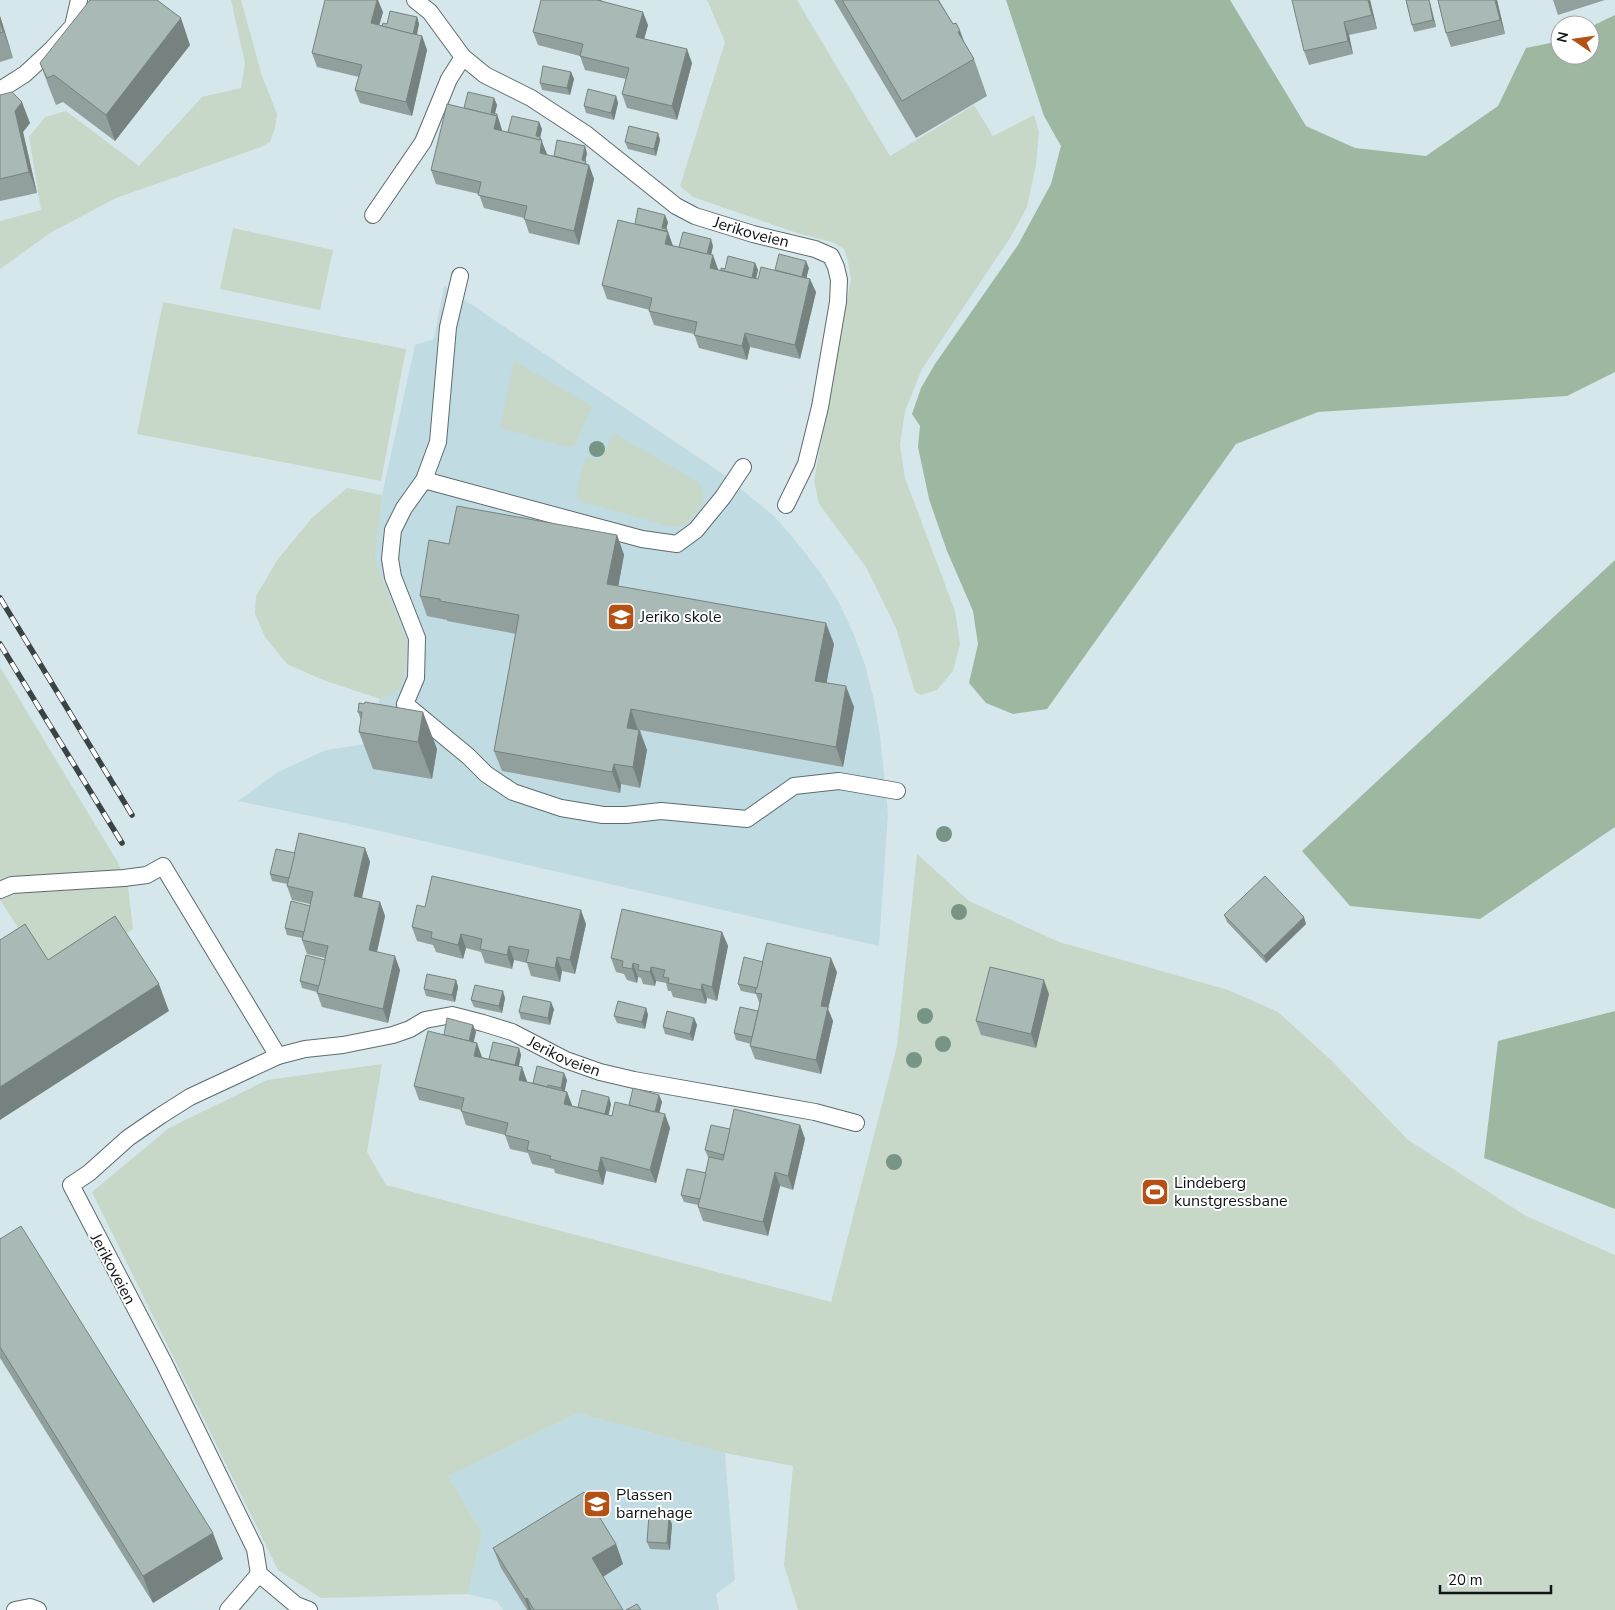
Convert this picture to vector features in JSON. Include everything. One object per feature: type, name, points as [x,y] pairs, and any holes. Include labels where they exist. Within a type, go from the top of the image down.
[{"type":"lane","points":[[0,90],[25,74],[73,26],[79,0]]},
{"type":"lane","name":"Jerikoveien","points":[[415,0],[430,12],[463,57],[485,75],[531,98],[586,134],[676,206],[695,216],[753,234],[815,249],[831,256],[839,280],[838,302],[820,407],[806,464],[786,505]]},
{"type":"lane","points":[[373,215],[422,142],[449,79],[463,57]]},
{"type":"lane","points":[[460,276],[448,327],[438,442],[424,480],[404,508],[393,530],[390,559],[393,577],[417,638],[416,678],[405,704],[468,756],[486,774],[513,792],[561,808],[603,815],[626,815],[661,811],[747,819],[794,786],[839,781],[897,791]]},
{"type":"lane","points":[[424,480],[642,539],[677,544],[696,530],[723,498],[743,467]]},
{"type":"lane","points":[[0,890],[12,885],[147,875],[163,866],[278,1056]]},
{"type":"lane","name":"Jerikoveien","points":[[259,1574],[255,1549],[164,1363],[70,1186],[89,1173],[128,1138],[190,1097],[278,1056],[305,1049],[393,1036],[425,1020],[452,1016],[512,1032],[566,1060],[600,1072],[634,1080],[815,1112],[856,1123]]},
{"type":"lane","points":[[228,1610],[259,1574],[296,1604],[309,1610]]},
{"type":"lane","points":[[15,1610],[30,1607],[38,1610]]},
{"type":"shaded area","name":"Jeriko skole","points":[[444,286],[723,474],[774,516],[822,575],[838,601],[853,632],[865,665],[880,735],[888,813],[879,946],[358,826],[238,801],[278,772],[326,750],[365,744],[380,699],[392,695],[404,634],[375,560],[382,495],[415,345],[434,339]]},
{"type":"shaded area","name":"Plassen barnehage","points":[[578,1413],[725,1453],[735,1580],[716,1594],[719,1610],[503,1610],[497,1601],[468,1594],[482,1532],[448,1476]]},
{"type":"green space","points":[[231,0],[241,0],[262,76],[277,114],[270,142],[261,147],[116,198],[50,233],[0,269],[0,221],[41,210],[29,137],[45,117],[66,111],[139,166],[202,97],[241,88],[245,63]]},
{"type":"green space","points":[[706,0],[797,0],[890,156],[974,105],[993,136],[1034,115],[1039,132],[1036,165],[1027,207],[1010,238],[922,369],[905,411],[900,445],[905,478],[955,611],[960,644],[953,671],[937,690],[921,695],[915,692],[896,628],[866,567],[819,504],[814,481],[851,279],[844,249],[832,242],[797,233],[693,197],[680,186],[725,42]]},
{"type":"green space","points":[[1006,0],[1230,0],[1306,126],[1355,148],[1426,156],[1498,106],[1526,48],[1550,43],[1550,65],[1600,65],[1600,22],[1615,15],[1615,372],[1567,396],[1318,412],[1236,444],[1047,709],[1013,714],[986,703],[969,683],[978,644],[973,611],[947,551],[929,499],[918,447],[920,426],[912,414],[921,388],[935,364],[1018,245],[1051,184],[1061,146],[1044,116]]},
{"type":"green space","points":[[233,228],[333,250],[320,310],[220,289]]},
{"type":"green space","points":[[163,302],[406,349],[381,481],[137,434]]},
{"type":"green space","points":[[514,361],[592,406],[574,446],[568,447],[500,428]]},
{"type":"green space","points":[[614,433],[698,482],[704,497],[703,502],[685,525],[669,526],[583,502],[578,497],[576,491],[586,457],[598,460],[601,458]]},
{"type":"green space","points":[[347,488],[382,495],[375,560],[404,634],[408,650],[402,685],[392,695],[380,699],[323,680],[287,664],[265,637],[255,614],[256,596],[278,559],[312,518]]},
{"type":"green space","points":[[1615,560],[1615,827],[1480,919],[1350,906],[1302,851]]},
{"type":"green space","points":[[0,667],[117,861],[128,886],[133,929],[56,978],[32,949],[0,900]]},
{"type":"green space","points":[[917,854],[969,901],[1059,942],[1228,990],[1278,1012],[1331,1060],[1408,1140],[1526,1216],[1615,1255],[1615,1610],[798,1610],[784,1565],[793,1466],[725,1453],[578,1413],[448,1476],[482,1532],[468,1594],[321,1598],[278,1570],[92,1192],[169,1128],[267,1080],[382,1064],[367,1152],[386,1185],[831,1302],[897,1046]]},
{"type":"green space","points":[[1615,1011],[1615,1209],[1484,1158],[1498,1041]]},
{"type":"building","points":[[90,0],[157,0],[181,18],[106,115],[54,75],[47,78],[40,63]]},
{"type":"building","points":[[325,0],[377,0],[371,23],[422,36],[406,102],[355,90],[362,65],[312,53]]},
{"type":"building","points":[[541,0],[597,0],[643,12],[636,37],[687,49],[672,106],[622,94],[629,68],[580,56],[583,44],[533,32]]},
{"type":"building","points":[[842,0],[938,0],[953,24],[956,23],[960,31],[958,32],[974,59],[902,101]]},
{"type":"building","points":[[1292,0],[1368,0],[1372,15],[1344,22],[1348,41],[1304,51]]},
{"type":"building","points":[[1406,0],[1429,0],[1433,20],[1412,25]]},
{"type":"building","points":[[1438,0],[1495,0],[1500,20],[1446,33]]},
{"type":"building","points":[[390,11],[417,17],[413,34],[382,26],[383,23],[387,24]]},
{"type":"building","points":[[0,21],[3,32],[0,33]]},
{"type":"building","points":[[543,66],[571,72],[567,88],[540,83]]},
{"type":"building","points":[[588,89],[616,96],[611,113],[584,106]]},
{"type":"building","points":[[12,92],[22,102],[15,111],[29,172],[0,179],[0,95]]},
{"type":"building","points":[[468,92],[494,98],[491,113],[497,114],[496,116],[464,108]]},
{"type":"building","points":[[447,104],[497,116],[494,129],[542,140],[540,153],[589,165],[574,231],[524,219],[527,206],[478,195],[481,182],[431,170]]},
{"type":"building","points":[[512,116],[539,122],[536,136],[540,137],[540,140],[508,132]]},
{"type":"building","points":[[629,126],[658,133],[654,149],[625,142]]},
{"type":"building","points":[[557,140],[585,146],[582,160],[586,161],[585,164],[554,156]]},
{"type":"building","points":[[638,208],[665,215],[662,228],[667,229],[666,231],[635,224]]},
{"type":"building","points":[[618,220],[668,232],[665,244],[713,255],[710,268],[758,279],[761,267],[810,279],[795,345],[745,333],[742,346],[694,335],[697,322],[649,311],[652,298],[602,285]]},
{"type":"building","points":[[683,232],[711,239],[707,254],[679,247]]},
{"type":"building","points":[[779,254],[806,261],[802,276],[807,277],[806,278],[775,270]]},
{"type":"building","points":[[728,256],[755,263],[752,278],[721,270],[721,268],[725,269]]},
{"type":"building","points":[[457,506],[617,535],[607,584],[826,623],[815,681],[846,686],[836,747],[631,709],[627,728],[639,730],[633,767],[614,764],[612,772],[494,751],[519,615],[420,596],[429,540],[449,544]]},
{"type":"building","points":[[365,702],[423,712],[418,742],[359,732],[362,712],[358,712],[359,703],[364,704]]},
{"type":"building","points":[[299,833],[365,848],[354,896],[380,902],[369,950],[395,956],[383,1009],[317,993],[328,946],[302,940],[313,892],[287,886]]},
{"type":"building","points":[[276,849],[295,853],[289,878],[270,874]]},
{"type":"building","points":[[432,876],[581,910],[570,960],[557,957],[555,968],[526,962],[529,950],[509,946],[507,955],[480,949],[482,939],[461,934],[458,945],[431,938],[432,932],[412,927],[417,905],[425,907]]},
{"type":"building","points":[[1265,876],[1304,917],[1264,956],[1224,915]]},
{"type":"building","points":[[291,901],[310,906],[304,932],[285,928]]},
{"type":"building","points":[[622,909],[722,932],[712,987],[702,984],[701,990],[668,983],[669,978],[663,977],[665,970],[651,967],[650,972],[638,970],[639,965],[633,963],[632,969],[622,967],[623,961],[611,958]]},
{"type":"building","points":[[115,916],[159,984],[0,1087],[0,940],[25,924],[48,960]]},
{"type":"building","points":[[767,943],[831,958],[821,1006],[828,1007],[816,1060],[750,1046],[762,994],[755,993]]},
{"type":"building","points":[[306,955],[325,960],[319,986],[300,981]]},
{"type":"building","points":[[744,957],[763,962],[757,988],[738,984]]},
{"type":"building","points":[[990,967],[1044,980],[1031,1034],[976,1021]]},
{"type":"building","points":[[427,974],[456,980],[452,995],[424,989]]},
{"type":"building","points":[[475,985],[503,991],[499,1006],[471,1000]]},
{"type":"building","points":[[523,996],[551,1002],[548,1018],[519,1012]]},
{"type":"building","points":[[618,1001],[646,1008],[642,1022],[614,1016]]},
{"type":"building","points":[[740,1007],[758,1011],[752,1037],[734,1033]]},
{"type":"building","points":[[667,1011],[694,1018],[690,1034],[663,1027]]},
{"type":"building","points":[[447,1018],[473,1025],[469,1041],[444,1035]]},
{"type":"building","points":[[428,1031],[477,1043],[474,1056],[522,1067],[519,1080],[567,1092],[564,1104],[612,1116],[615,1102],[665,1114],[650,1170],[601,1157],[598,1171],[550,1159],[551,1156],[527,1150],[529,1141],[505,1135],[508,1123],[461,1111],[464,1098],[414,1086]]},
{"type":"building","points":[[493,1042],[519,1048],[515,1065],[489,1059]]},
{"type":"building","points":[[537,1066],[564,1073],[561,1088],[533,1083]]},
{"type":"building","points":[[633,1088],[659,1095],[655,1112],[629,1105]]},
{"type":"building","points":[[582,1090],[609,1097],[605,1114],[578,1107]]},
{"type":"building","points":[[734,1109],[800,1125],[788,1176],[775,1172],[763,1222],[698,1207],[709,1157],[723,1160]]},
{"type":"building","points":[[711,1125],[730,1129],[724,1155],[705,1150]]},
{"type":"building","points":[[687,1169],[706,1173],[700,1199],[681,1195]]},
{"type":"building","points":[[21,1226],[213,1533],[143,1576],[0,1347],[0,1239]]},
{"type":"building","points":[[584,1492],[616,1544],[592,1558],[623,1610],[534,1610],[493,1548]]},
{"type":"building","points":[[649,1515],[669,1517],[667,1543],[647,1542]]},
{"type":"building","points":[[637,1604],[641,1610],[626,1610]]},
{"type":"railway","points":[[0,598],[132,815]]},
{"type":"railway","points":[[0,644],[122,843]]},
{"type":"place","name":"Jeriko skole","points":[[621,617]]},
{"type":"place","name":"Lindeberg kunstgressbane","points":[[1155,1192]]},
{"type":"place","name":"Plassen barnehage","points":[[597,1504]]}]
